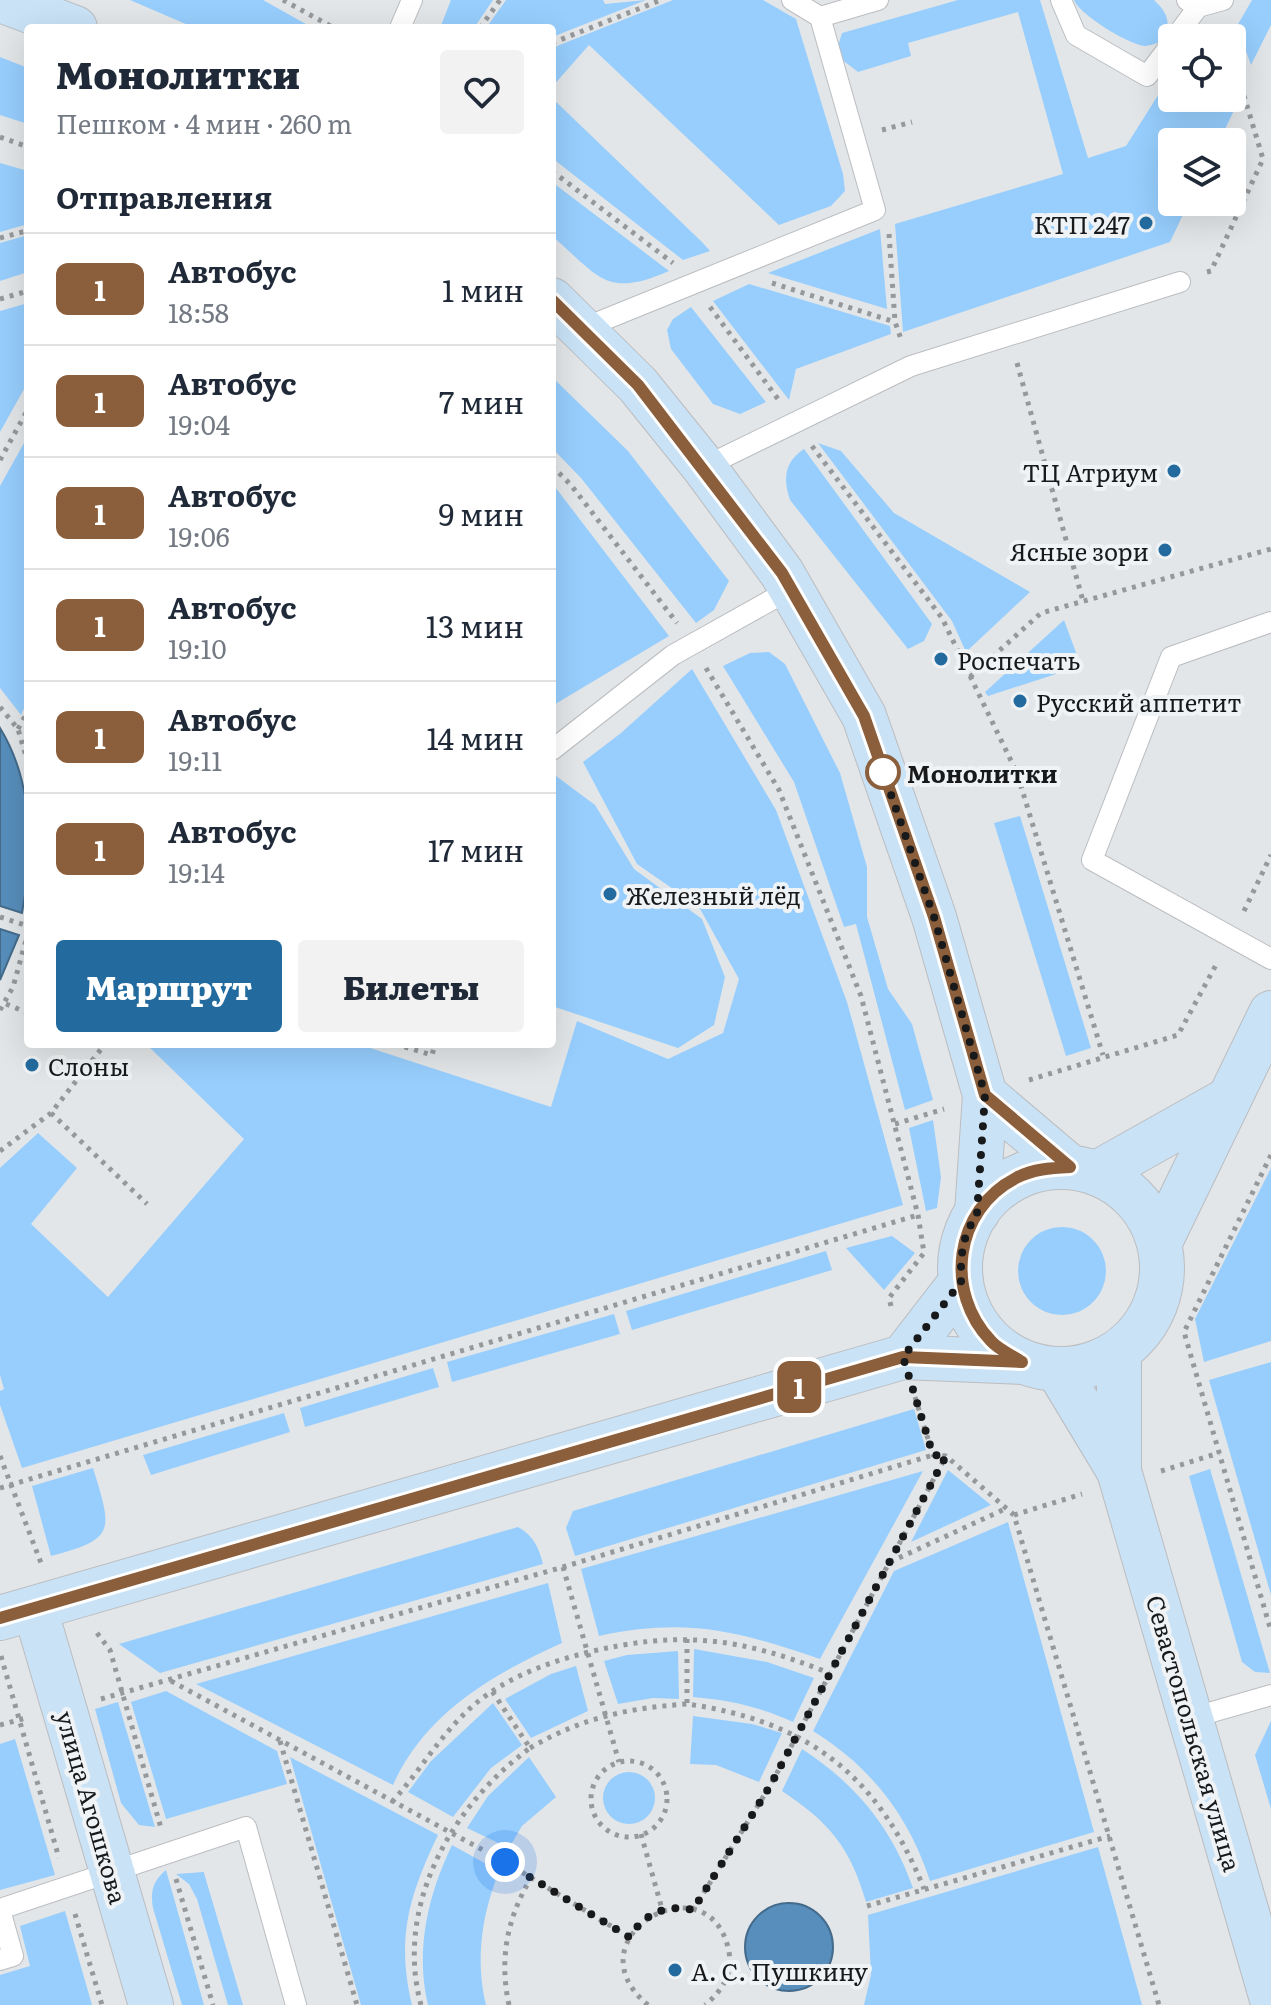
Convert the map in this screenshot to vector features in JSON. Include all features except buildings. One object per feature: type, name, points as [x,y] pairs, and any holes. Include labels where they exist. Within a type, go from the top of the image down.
[{"type":"main road","points":[[1,0],[64,24]]},
{"type":"main road","points":[[556,304],[638,385],[704,467],[791,589],[864,716],[934,917],[985,1095],[977,1213]]},
{"type":"main road","points":[[1160,1242],[1271,1013]]},
{"type":"main road","points":[[18,1613],[903,1357],[1040,1366],[1090,1366],[1119,1352],[1141,1331],[1156,1304],[1163,1273],[1160,1242],[1139,1205],[1124,1189],[1083,1170],[985,1095]]},
{"type":"main road","points":[[1040,1366],[993,1343],[971,1315],[961,1282],[963,1246],[977,1213],[995,1192],[1017,1177],[1043,1169],[1083,1170],[1227,1100]]},
{"type":"main road","points":[[903,1357],[961,1282]]},
{"type":"main road","name":"Севастопольская улица","points":[[1119,1352],[1119,1471],[1271,1996]]},
{"type":"main road","name":"Севастопольская улица","points":[[1040,1366],[1119,1471]]},
{"type":"main road","name":"улица Агошкова","points":[[18,1613],[64,1708],[151,2005]]},
{"type":"lane","points":[[402,24],[412,0]]},
{"type":"lane","points":[[584,328],[875,210],[820,17],[792,0]]},
{"type":"lane","points":[[820,17],[878,0]]},
{"type":"lane","points":[[1061,0],[1076,35],[1147,76],[1158,61]]},
{"type":"lane","points":[[1182,24],[1193,4],[1223,0]]},
{"type":"lane","points":[[704,467],[911,366],[1180,282]]},
{"type":"lane","points":[[556,747],[692,644],[791,589]]},
{"type":"lane","points":[[1271,622],[1171,657],[1092,860],[1271,959]]},
{"type":"lane","points":[[1191,1718],[1271,1695]]},
{"type":"lane","points":[[0,1960],[13,1956],[0,1910],[246,1827],[296,2005]]},
{"type":"path","points":[[283,0],[327,24]]},
{"type":"path","points":[[483,24],[500,0]]},
{"type":"path","points":[[556,41],[661,0]]},
{"type":"path","points":[[1180,282],[1211,271],[1263,159],[1246,103]]},
{"type":"path","points":[[0,137],[24,146]]},
{"type":"path","points":[[556,174],[675,265],[693,284],[942,618],[1017,773],[1103,1055]]},
{"type":"path","points":[[875,210],[888,230],[895,322],[911,366]]},
{"type":"path","points":[[0,238],[24,232]]},
{"type":"path","points":[[729,270],[895,322]]},
{"type":"path","points":[[0,299],[24,292]]},
{"type":"path","points":[[1009,336],[1083,601]]},
{"type":"path","points":[[0,460],[24,416]]},
{"type":"path","points":[[556,470],[571,485],[692,644],[779,790],[861,996],[918,1215],[924,1253],[889,1298],[903,1357],[933,1455]]},
{"type":"path","points":[[970,677],[1041,613],[1271,549]]},
{"type":"path","points":[[0,707],[18,729],[24,749]]},
{"type":"path","points":[[18,729],[24,718]]},
{"type":"path","points":[[895,1124],[1103,1055],[1178,1035],[1231,938],[1271,855]]},
{"type":"path","points":[[0,917],[24,925]]},
{"type":"path","points":[[0,1010],[6,1004],[24,946]]},
{"type":"path","points":[[6,1004],[24,1011]]},
{"type":"path","points":[[0,1151],[51,1113],[102,1048]]},
{"type":"path","points":[[408,1048],[432,1055],[434,1048]]},
{"type":"path","points":[[51,1113],[147,1204]]},
{"type":"path","points":[[1271,1155],[1184,1332],[1271,1631]]},
{"type":"path","points":[[0,1488],[918,1215]]},
{"type":"path","points":[[0,1725],[171,1681],[933,1455],[946,1456],[1014,1515],[1159,2005]]},
{"type":"path","points":[[693,1910],[770,1786],[946,1456]]},
{"type":"path","points":[[889,1562],[1007,1508]]},
{"type":"path","points":[[563,1567],[619,1762]]},
{"type":"path","points":[[392,1802],[451,1726],[492,1691],[559,1659],[641,1641],[687,1639],[761,1650],[829,1673]]},
{"type":"path","points":[[687,1639],[687,1704]]},
{"type":"path","points":[[0,1651],[102,2005]]},
{"type":"path","points":[[171,1681],[451,1833],[629,1937]]},
{"type":"path","points":[[492,1691],[530,1748]]},
{"type":"path","points":[[421,2005],[415,1968],[419,1909],[431,1871],[451,1833],[489,1783],[530,1748],[554,1734],[605,1714],[633,1708],[687,1704],[730,1710],[796,1734],[860,1782],[888,1815],[908,1849],[924,1889]]},
{"type":"path","points":[[280,1740],[357,2005]]},
{"type":"path","points":[[629,1761],[649,1767],[666,1792],[664,1813],[658,1822],[641,1834],[630,1836],[609,1831],[594,1815],[591,1805],[594,1783],[600,1773],[619,1762],[629,1761]]},
{"type":"path","points":[[641,1834],[662,1909]]},
{"type":"path","points":[[867,1906],[1110,1836]]},
{"type":"path","points":[[509,2005],[504,1984],[506,1939],[519,1897],[531,1878]]},
{"type":"path","points":[[648,2005],[636,1994],[624,1967],[629,1937],[638,1925],[662,1909],[693,1910],[718,1926],[730,1954],[725,1983],[705,2005]]},
{"type":"path","points":[[632,2005],[636,1994]]},
{"type":"shaded area","points":[[130,0],[263,0],[306,24],[186,24]]},
{"type":"shaded area","points":[[451,0],[493,0],[477,24],[442,24]]},
{"type":"shaded area","points":[[506,0],[603,0],[605,4],[646,0],[556,35],[556,24],[489,24]]},
{"type":"shaded area","points":[[673,0],[763,0],[796,19],[843,174],[845,191],[831,206],[779,225],[589,45],[556,82],[556,46]]},
{"type":"shaded area","points":[[958,0],[1040,0],[1088,158],[1126,146],[1158,95],[1158,112],[1233,112],[1226,128],[1158,128],[1158,216],[1182,216],[1170,242],[903,332],[895,224],[1063,174],[1018,12],[908,43],[911,56],[858,72],[841,59],[838,46],[842,33]]},
{"type":"shaded area","points":[[1074,0],[1154,0],[1167,18],[1167,24],[1158,24],[1158,43],[1145,46],[1105,28]]},
{"type":"shaded area","points":[[1252,0],[1271,0],[1271,25],[1251,65],[1246,51],[1246,24],[1238,24]]},
{"type":"shaded area","points":[[0,57],[24,66],[24,123],[0,115]]},
{"type":"shaded area","points":[[556,102],[710,251],[683,260],[556,161]]},
{"type":"shaded area","points":[[0,163],[24,170],[24,225],[0,232]]},
{"type":"shaded area","points":[[556,185],[669,271],[630,283],[616,283],[593,272],[556,240]]},
{"type":"shaded area","points":[[880,229],[887,309],[768,273]]},
{"type":"shaded area","points":[[24,236],[24,273],[0,281],[0,243]]},
{"type":"shaded area","points":[[749,284],[890,326],[891,334],[796,369],[789,400],[713,301]]},
{"type":"shaded area","points":[[24,304],[24,389],[0,432],[0,311]]},
{"type":"shaded area","points":[[691,307],[766,402],[740,414],[713,404],[671,349],[667,330],[673,319]]},
{"type":"shaded area","points":[[556,381],[628,451],[729,581],[714,610],[696,623],[581,478],[556,452]]},
{"type":"shaded area","points":[[24,443],[24,708],[21,715],[0,688],[0,486]]},
{"type":"shaded area","points":[[818,443],[841,451],[894,513],[1030,592],[966,652],[952,621]]},
{"type":"shaded area","points":[[804,449],[932,624],[924,641],[908,649],[790,500],[787,472],[792,460]]},
{"type":"shaded area","points":[[556,488],[669,636],[556,704]]},
{"type":"shaded area","points":[[1064,620],[1081,666],[988,696],[985,692]]},
{"type":"shaded area","points":[[769,652],[785,664],[840,773],[867,867],[867,917],[888,989],[912,1024],[933,1100],[905,1110],[856,924],[844,927],[794,782],[723,666],[750,653]]},
{"type":"shaded area","points":[[692,669],[776,810],[847,1002],[903,1205],[22,1468],[0,1405],[0,1391],[4,1389],[0,1375],[0,1168],[38,1133],[77,1168],[31,1224],[108,1297],[244,1139],[150,1048],[370,1048],[551,1107],[577,1021],[668,1059],[723,1033],[739,979],[699,907],[637,864],[583,762],[621,733]]},
{"type":"shaded area","points":[[0,728],[11,749],[24,791],[24,902],[22,913],[0,906]]},
{"type":"shaded area","name":"Железный лёд","points":[[556,776],[595,805],[634,869],[702,919],[725,977],[714,1025],[678,1048],[556,1007]]},
{"type":"shaded area","points":[[1020,816],[1091,1048],[1066,1056],[994,823]]},
{"type":"shaded area","points":[[0,929],[19,935],[0,980]]},
{"type":"shaded area","points":[[933,1120],[941,1177],[937,1208],[926,1211],[909,1128]]},
{"type":"shaded area","points":[[1271,1168],[1271,1341],[1204,1362],[1195,1319]]},
{"type":"shaded area","points":[[1062,1227],[1079,1231],[1093,1240],[1102,1254],[1106,1271],[1102,1288],[1093,1302],[1079,1311],[1062,1315],[1045,1311],[1031,1302],[1022,1288],[1018,1271],[1022,1254],[1031,1240],[1045,1231]]},
{"type":"shaded area","points":[[892,1236],[915,1253],[884,1290],[846,1248]]},
{"type":"shaded area","points":[[826,1251],[832,1270],[632,1330],[626,1311]]},
{"type":"shaded area","points":[[614,1314],[620,1334],[452,1382],[447,1362]]},
{"type":"shaded area","points":[[1271,1362],[1271,1595],[1209,1380]]},
{"type":"shaded area","points":[[433,1368],[439,1387],[305,1427],[300,1408]]},
{"type":"shaded area","points":[[914,1409],[926,1450],[575,1556],[566,1528],[573,1511]]},
{"type":"shaded area","points":[[284,1413],[290,1432],[151,1475],[143,1455]]},
{"type":"shaded area","points":[[93,1468],[104,1506],[104,1529],[88,1544],[51,1556],[32,1486]]},
{"type":"shaded area","points":[[1210,1469],[1270,1673],[1255,1672],[1242,1662],[1189,1476]]},
{"type":"shaded area","points":[[948,1470],[991,1505],[911,1542]]},
{"type":"shaded area","points":[[923,1471],[820,1659],[737,1634],[712,1630],[659,1628],[599,1636],[581,1569]]},
{"type":"shaded area","points":[[1008,1522],[1094,1832],[930,1881],[911,1835],[885,1795],[853,1760],[813,1731],[894,1571]]},
{"type":"shaded area","points":[[518,1527],[535,1542],[543,1564],[160,1673],[119,1644]]},
{"type":"shaded area","points":[[548,1583],[562,1643],[511,1668],[442,1717],[407,1759],[393,1785],[196,1684]]},
{"type":"shaded area","points":[[694,1649],[767,1662],[814,1678],[793,1722],[744,1705],[693,1697]]},
{"type":"shaded area","points":[[678,1651],[679,1699],[653,1698],[618,1704],[604,1661],[627,1655]]},
{"type":"shaded area","points":[[576,1666],[588,1711],[531,1738],[505,1699],[551,1674]]},
{"type":"shaded area","points":[[166,1691],[277,1751],[287,1784],[166,1819],[131,1702]]},
{"type":"shaded area","points":[[118,1702],[155,1827],[139,1825],[121,1803],[95,1709]]},
{"type":"shaded area","points":[[493,1703],[522,1745],[491,1768],[453,1817],[408,1792],[431,1761]]},
{"type":"shaded area","points":[[693,1716],[752,1724],[782,1733],[759,1782],[716,1765],[690,1764]]},
{"type":"shaded area","points":[[1271,1721],[1271,1809],[1255,1755]]},
{"type":"shaded area","points":[[15,1739],[55,1875],[0,1890],[0,1744]]},
{"type":"shaded area","points":[[802,1749],[839,1777],[870,1809],[894,1846],[913,1888],[866,1902],[853,1866],[836,1838],[813,1814],[782,1791]]},
{"type":"shaded area","points":[[290,1757],[438,1835],[419,1878],[408,1918],[405,1959],[412,2005],[361,2005]]},
{"type":"shaded area","points":[[529,1757],[556,1797],[522,1826],[509,1848],[467,1828],[488,1796]]},
{"type":"shaded area","points":[[629,1772],[648,1779],[655,1798],[648,1817],[629,1824],[610,1817],[603,1798],[610,1779]]},
{"type":"shaded area","points":[[452,1845],[499,1871],[488,1904],[482,1937],[481,1970],[486,2005],[428,2005],[423,1963],[426,1923],[436,1883]]},
{"type":"shaded area","points":[[1098,1847],[1142,2005],[864,2005],[871,1975],[868,1915]]},
{"type":"shaded area","points":[[166,1870],[204,2005],[182,2005],[153,1908],[154,1887]]},
{"type":"shaded area","points":[[204,1872],[243,2005],[228,2005],[197,1899],[189,1884],[176,1874]]},
{"type":"shaded area","points":[[789,1903],[814,1910],[826,1922],[833,1947],[826,1972],[814,1984],[789,1991],[764,1984],[752,1972],[745,1947],[752,1922],[764,1910]]},
{"type":"shaded area","points":[[65,1911],[92,2005],[0,2005],[0,1975],[30,1966],[20,1926]]},
{"type":"bus line","name":"1","points":[[0,1618],[903,1357],[1022,1362],[993,1343],[971,1315],[961,1282],[961,1258],[966,1234],[977,1213],[995,1192],[1017,1177],[1043,1169],[1070,1167],[985,1095],[934,917],[864,716],[782,573],[704,467],[638,385],[556,304]]},
{"type":"place","name":"КТП 247","points":[[1146,223]]},
{"type":"place","name":"ТЦ Атриум","points":[[1174,471]]},
{"type":"place","name":"Ясные зори","points":[[1165,550]]},
{"type":"place","name":"Роспечать","points":[[941,659]]},
{"type":"place","name":"Русский аппетит","points":[[1020,701]]},
{"type":"place","name":"Монолитки","points":[[883,772]]},
{"type":"place","name":"Железный лёд","points":[[610,894]]},
{"type":"place","name":"Слоны","points":[[32,1065]]},
{"type":"place","name":"А. С. Пушкину","points":[[675,1970]]},
{"type":"route","points":[[505,1862],[629,1937],[638,1925],[662,1909],[678,1907],[693,1910],[770,1786],[946,1456],[933,1455],[903,1357],[961,1282],[961,1258],[966,1234],[977,1213],[985,1095],[934,917],[882,769],[883,772]]}]
